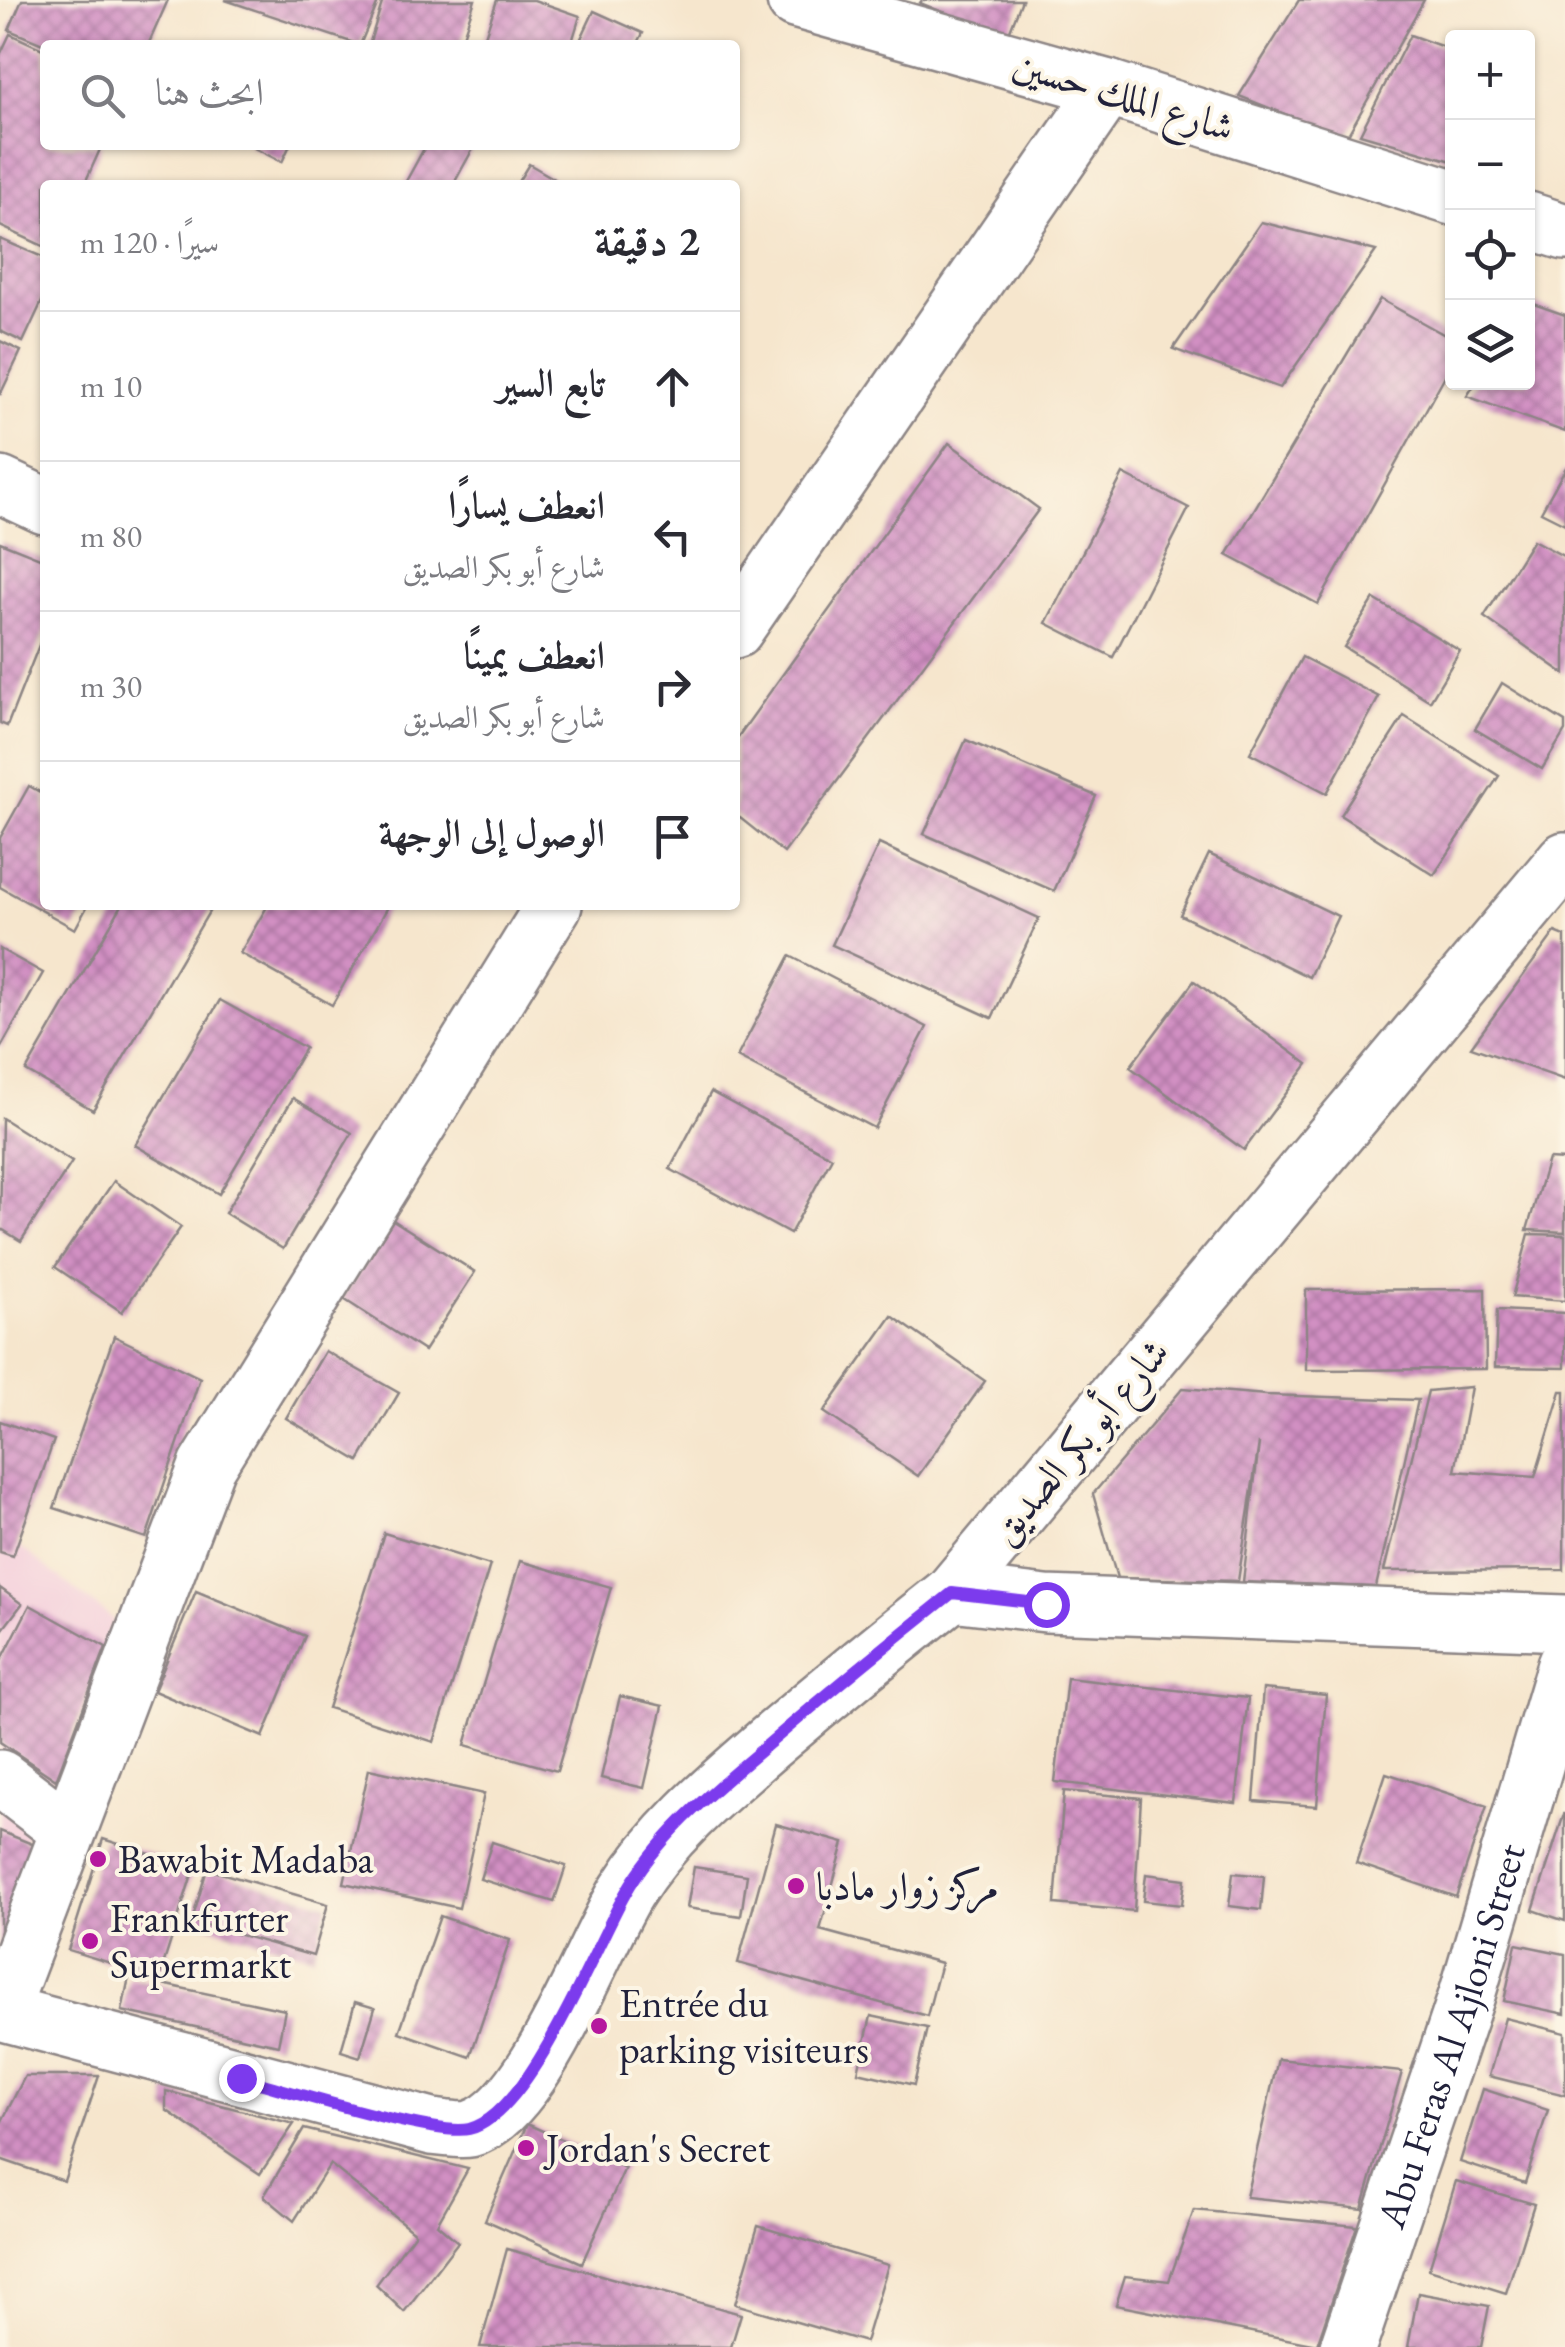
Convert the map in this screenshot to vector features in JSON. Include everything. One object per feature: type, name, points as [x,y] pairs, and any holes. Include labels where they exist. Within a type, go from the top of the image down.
[{"type":"street","name":"شارع الملك حسين","points":[[794,0],[1108,88],[1445,194]]},
{"type":"street","points":[[740,623],[1108,88]]},
{"type":"street","points":[[1535,222],[1565,232]]},
{"type":"street","points":[[0,485],[40,504]]},
{"type":"street","name":"شارع أبو بكر الصديق","points":[[0,2012],[432,2127],[469,2129],[502,2112],[566,2010],[627,1890],[682,1820],[847,1676],[952,1593],[1565,860]]},
{"type":"street","points":[[0,2012],[207,1466],[551,910]]},
{"type":"street","points":[[952,1593],[1046,1604],[1565,1623]]},
{"type":"street","name":"Abu Feras Al Ajloni Street","points":[[1348,2347],[1467,1995],[1565,1664]]},
{"type":"street","points":[[0,1778],[68,1830]]},
{"type":"shaded area","points":[[0,1531],[114,1620],[4,1890],[0,1888]]},
{"type":"building","points":[[22,0],[168,0],[150,40],[40,43],[9,30]]},
{"type":"building","points":[[225,0],[379,0],[362,40],[345,40]]},
{"type":"building","points":[[383,0],[475,0],[462,40],[371,40]]},
{"type":"building","points":[[497,0],[534,0],[580,16],[573,40],[484,40]]},
{"type":"building","points":[[1022,0],[1007,38],[920,3]]},
{"type":"building","points":[[1299,0],[1424,0],[1346,138],[1239,96]]},
{"type":"building","points":[[594,11],[643,33],[640,40],[580,40]]},
{"type":"building","points":[[10,34],[40,48],[40,150],[100,150],[86,180],[40,180],[40,245],[0,226],[0,55]]},
{"type":"building","points":[[1410,35],[1445,48],[1445,159],[1360,134]]},
{"type":"building","points":[[258,150],[288,150],[282,162]]},
{"type":"building","points":[[423,150],[472,150],[456,180],[407,180]]},
{"type":"building","points":[[529,164],[556,180],[519,180]]},
{"type":"building","points":[[1261,222],[1376,251],[1280,388],[1173,349]]},
{"type":"building","points":[[0,239],[40,256],[40,306],[23,342],[0,331]]},
{"type":"building","points":[[1380,299],[1445,335],[1445,376],[1318,604],[1227,555]]},
{"type":"building","points":[[1535,304],[1565,315],[1565,432],[1467,396],[1471,390],[1535,390]]},
{"type":"building","points":[[0,341],[21,351],[0,395]]},
{"type":"building","points":[[949,443],[1039,509],[784,853],[740,818],[740,734]]},
{"type":"building","points":[[1565,469],[1565,524],[1541,512]]},
{"type":"building","points":[[1123,474],[1189,508],[1113,657],[1046,623]]},
{"type":"building","points":[[1533,540],[1565,557],[1565,674],[1484,617]]},
{"type":"building","points":[[0,542],[40,558],[40,643],[7,726],[0,723]]},
{"type":"building","points":[[1374,599],[1460,651],[1430,701],[1344,647]]},
{"type":"building","points":[[1302,657],[1379,697],[1327,793],[1250,753]]},
{"type":"building","points":[[1502,683],[1565,722],[1565,731],[1542,769],[1475,729]]},
{"type":"building","points":[[1404,716],[1499,776],[1434,875],[1340,815]]},
{"type":"building","points":[[966,740],[1096,796],[1054,891],[924,834]]},
{"type":"building","points":[[29,786],[40,792],[40,909],[0,887],[0,838]]},
{"type":"building","points":[[879,844],[1039,918],[992,1018],[832,945]]},
{"type":"building","points":[[1209,854],[1338,916],[1309,977],[1180,915]]},
{"type":"building","points":[[41,910],[85,910],[75,929]]},
{"type":"building","points":[[119,910],[210,910],[93,1110],[26,1071]]},
{"type":"building","points":[[265,910],[386,910],[332,1005],[240,953]]},
{"type":"building","points":[[1555,932],[1565,936],[1565,1080],[1471,1047]]},
{"type":"building","points":[[0,949],[43,973],[0,1049]]},
{"type":"building","points":[[790,956],[927,1027],[874,1128],[737,1057]]},
{"type":"building","points":[[1194,981],[1308,1064],[1244,1150],[1130,1067]]},
{"type":"building","points":[[220,1000],[305,1048],[219,1194],[135,1145]]},
{"type":"building","points":[[711,1092],[832,1157],[790,1234],[670,1169]]},
{"type":"building","points":[[293,1098],[352,1133],[283,1249],[225,1213]]},
{"type":"building","points":[[2,1118],[72,1162],[21,1241],[0,1228]]},
{"type":"building","points":[[1548,1159],[1565,1160],[1565,1232],[1527,1230]]},
{"type":"building","points":[[114,1181],[181,1227],[122,1312],[55,1267]]},
{"type":"building","points":[[393,1220],[475,1272],[424,1351],[342,1298]]},
{"type":"building","points":[[1529,1234],[1565,1235],[1565,1301],[1512,1297]]},
{"type":"building","points":[[1485,1289],[1486,1369],[1306,1370],[1306,1290]]},
{"type":"building","points":[[1497,1310],[1565,1313],[1565,1368],[1495,1367]]},
{"type":"building","points":[[892,1316],[985,1381],[918,1476],[824,1412]]},
{"type":"building","points":[[114,1336],[200,1378],[146,1538],[54,1508]]},
{"type":"building","points":[[325,1351],[399,1393],[359,1461],[286,1418]]},
{"type":"building","points":[[1471,1387],[1455,1471],[1535,1477],[1561,1391],[1565,1391],[1564,1570],[1384,1571],[1428,1391]]},
{"type":"building","points":[[1183,1388],[1418,1400],[1376,1587],[1243,1582],[1259,1443],[1238,1581],[1117,1578],[1093,1494]]},
{"type":"building","points":[[0,1421],[54,1440],[13,1556],[0,1552]]},
{"type":"building","points":[[384,1533],[490,1565],[434,1742],[328,1708]]},
{"type":"building","points":[[520,1561],[611,1587],[557,1771],[465,1745]]},
{"type":"building","points":[[0,1588],[22,1604],[0,1633]]},
{"type":"building","points":[[196,1591],[305,1636],[263,1737],[154,1691]]},
{"type":"building","points":[[30,1605],[106,1647],[56,1780],[0,1742],[0,1663]]},
{"type":"building","points":[[1067,1678],[1248,1698],[1236,1803],[1055,1782]]},
{"type":"building","points":[[1263,1689],[1326,1695],[1317,1806],[1254,1801]]},
{"type":"building","points":[[620,1696],[663,1706],[644,1788],[601,1778]]},
{"type":"building","points":[[369,1769],[484,1794],[459,1908],[344,1883]]},
{"type":"building","points":[[1386,1773],[1487,1806],[1456,1897],[1356,1863]]},
{"type":"building","points":[[1064,1791],[1141,1798],[1134,1911],[1055,1904]]},
{"type":"building","points":[[1565,1814],[1565,1921],[1533,1910]]},
{"type":"building","name":"مركز زوار مادبا","points":[[776,1824],[844,1843],[820,1930],[941,1963],[927,2016],[738,1963]]},
{"type":"building","points":[[0,1831],[47,1850],[0,1958]]},
{"type":"building","points":[[103,1839],[194,1868],[159,1978],[68,1950]]},
{"type":"building","points":[[492,1842],[566,1866],[554,1902],[480,1879]]},
{"type":"building","points":[[694,1867],[747,1875],[741,1916],[687,1908]]},
{"type":"building","points":[[207,1869],[328,1904],[313,1956],[192,1921]]},
{"type":"building","points":[[1233,1873],[1264,1876],[1261,1910],[1229,1906]]},
{"type":"building","points":[[1146,1874],[1185,1879],[1182,1905],[1143,1901]]},
{"type":"building","points":[[440,1916],[510,1940],[470,2057],[399,2032]]},
{"type":"building","points":[[1516,1944],[1565,1954],[1565,2014],[1504,2001]]},
{"type":"building","points":[[129,1977],[285,2010],[278,2045],[122,2011]]},
{"type":"building","points":[[355,2002],[375,2008],[360,2057],[341,2051]]},
{"type":"building","points":[[871,2016],[927,2028],[914,2085],[858,2072]]},
{"type":"building","points":[[1505,2018],[1565,2033],[1565,2095],[1489,2076]]},
{"type":"building","points":[[1278,2059],[1402,2072],[1362,2209],[1246,2197]]},
{"type":"building","points":[[25,2076],[99,2076],[64,2181],[0,2159],[0,2125]]},
{"type":"building","points":[[1483,2089],[1548,2110],[1525,2183],[1460,2162]]},
{"type":"building","points":[[166,2091],[294,2124],[260,2174],[166,2110]]},
{"type":"building","points":[[527,2124],[625,2168],[582,2263],[485,2220]]},
{"type":"building","points":[[304,2129],[468,2169],[437,2224],[458,2242],[404,2312],[376,2285],[415,2233],[330,2164],[294,2221],[264,2196]]},
{"type":"building","points":[[1456,2181],[1534,2204],[1506,2293],[1429,2269]]},
{"type":"building","points":[[1194,2210],[1357,2226],[1317,2345],[1116,2305],[1125,2276],[1169,2281]]},
{"type":"building","points":[[758,2226],[888,2265],[865,2342],[735,2304]]},
{"type":"building","points":[[507,2249],[741,2314],[731,2347],[480,2347]]},
{"type":"building","points":[[1418,2293],[1489,2306],[1481,2347],[1408,2347]]},
{"type":"place","name":"Bawabit Madaba","points":[[98,1859]]},
{"type":"place","name":"مركز زوار مادبا","points":[[796,1886]]},
{"type":"place","name":"Frankfurter Supermarkt","points":[[90,1941]]},
{"type":"place","name":"Entrée du parking visiteurs","points":[[599,2026]]},
{"type":"place","name":"Jordan's Secret","points":[[526,2148]]},
{"type":"route","points":[[241,2078],[432,2127],[469,2129],[502,2112],[566,2010],[627,1890],[682,1820],[847,1676],[952,1593],[1046,1604]]}]
